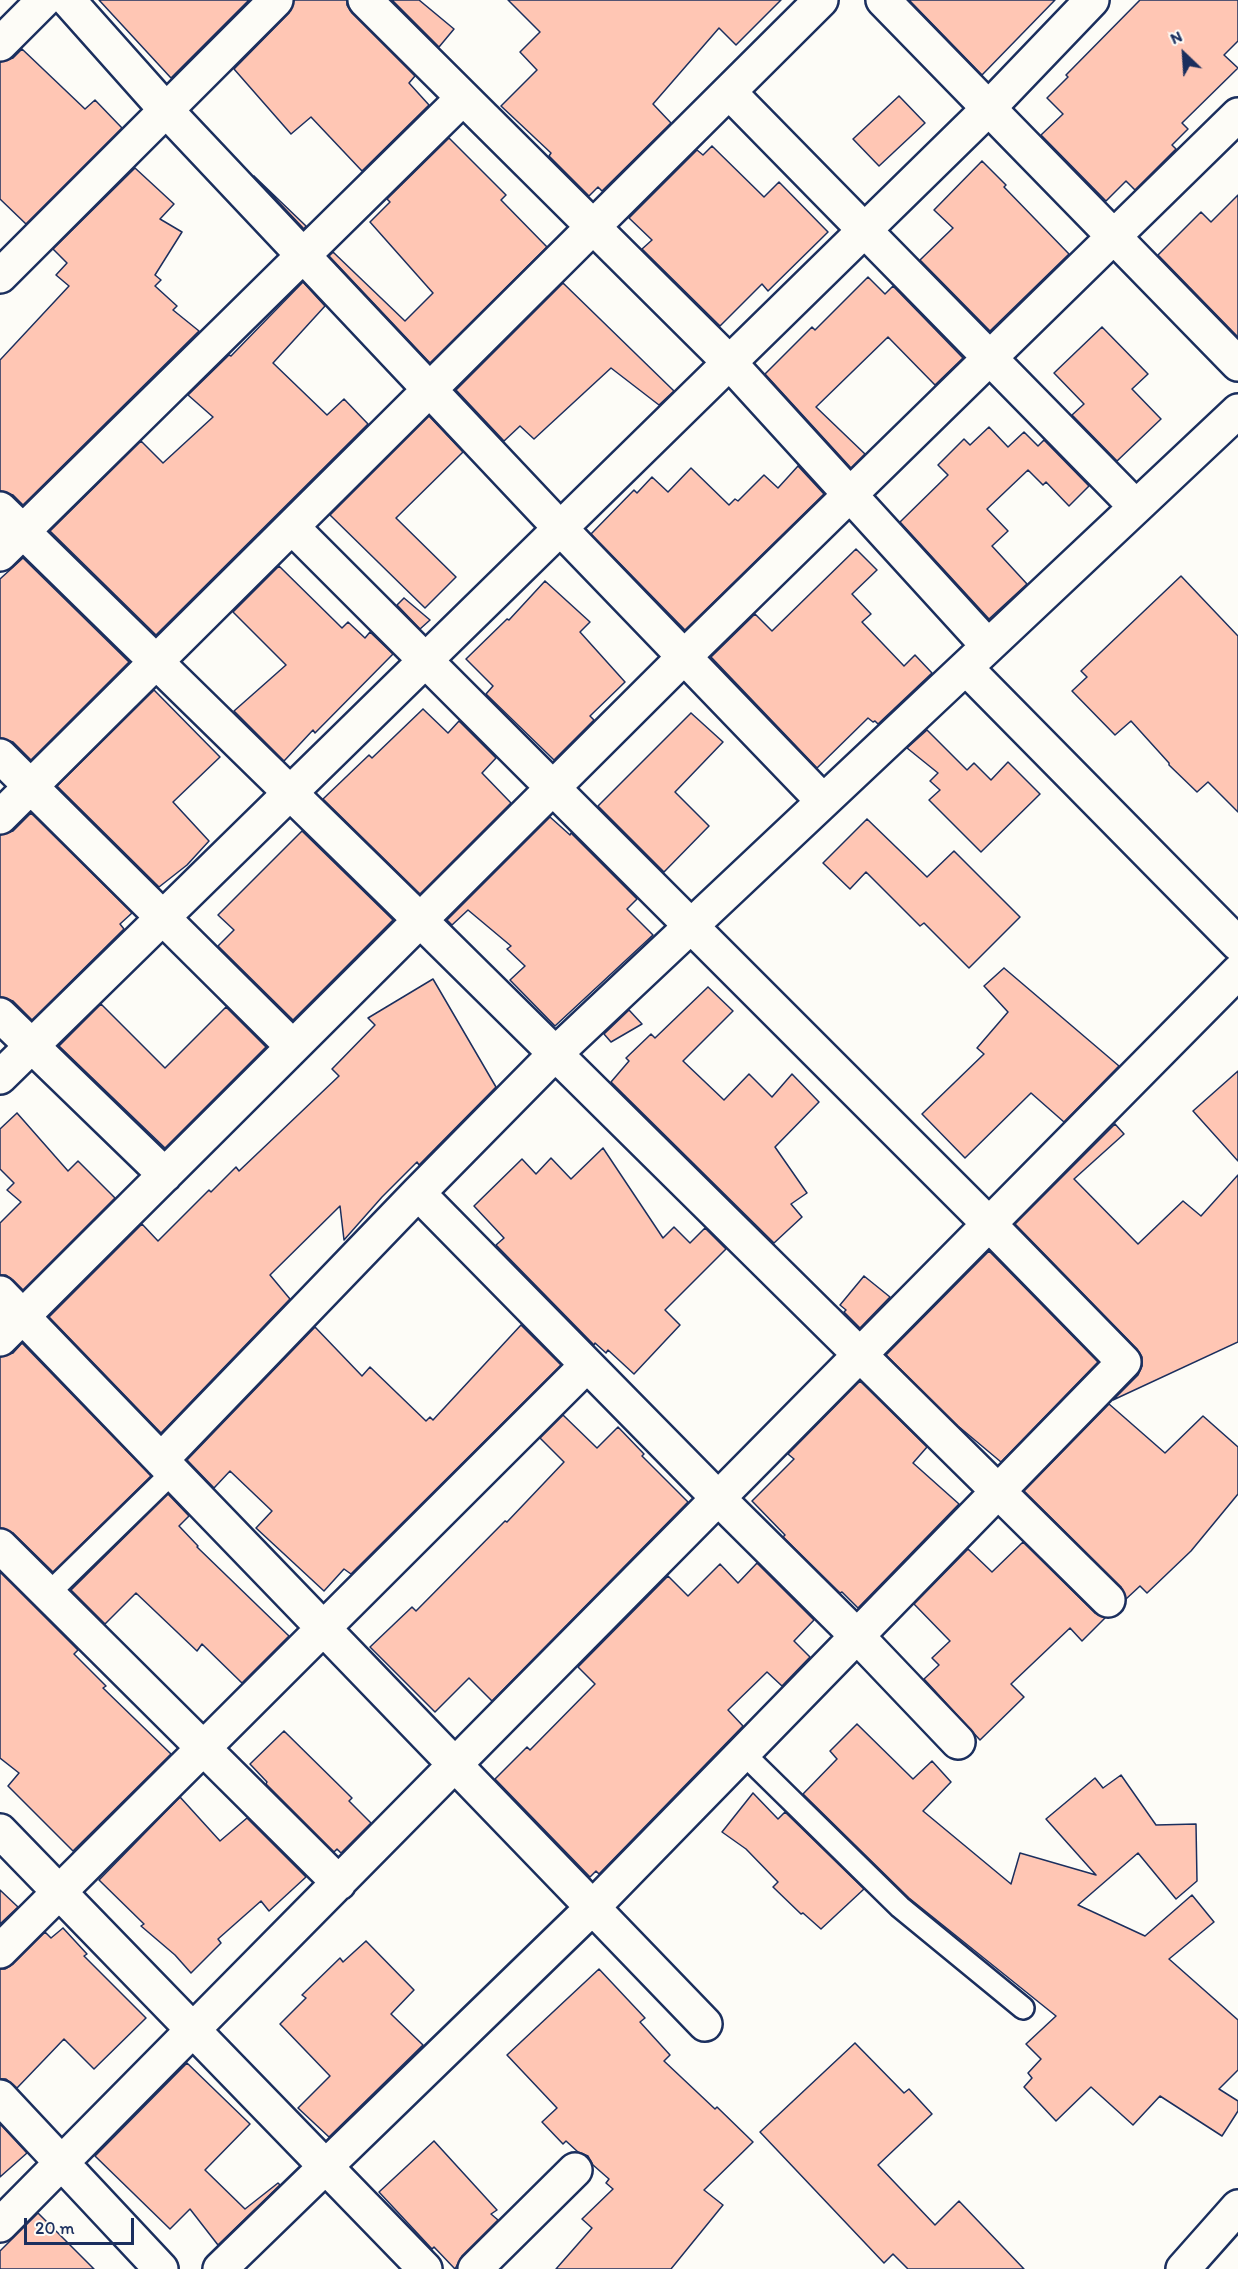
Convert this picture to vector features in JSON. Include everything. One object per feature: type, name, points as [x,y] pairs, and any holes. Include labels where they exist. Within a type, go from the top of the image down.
[{"type":"street","points":[[0,44],[44,0]]},
{"type":"street","points":[[68,0],[166,110],[560,528],[823,801]]},
{"type":"street","points":[[0,276],[276,0]]},
{"type":"street","points":[[365,0],[729,362],[850,495],[977,657],[1238,944]]},
{"type":"street","points":[[0,818],[821,0]]},
{"type":"street","points":[[883,0],[1238,364]]},
{"type":"street","points":[[0,1077],[988,108],[1092,0]]},
{"type":"street","points":[[729,92],[1136,507]]},
{"type":"street","points":[[0,554],[463,98]]},
{"type":"street","points":[[11,1328],[685,656],[1238,115]]},
{"type":"street","points":[[167,1466],[418,1192],[555,1054],[1238,411]]},
{"type":"street","points":[[0,509],[419,919],[1108,1600]]},
{"type":"street","points":[[220,2269],[593,1907],[1124,1362],[292,527]]},
{"type":"street","points":[[0,756],[292,1046]]},
{"type":"street","points":[[0,2225],[1238,972]]},
{"type":"street","points":[[0,1015],[165,1175]]},
{"type":"street","points":[[418,1192],[718,1498],[857,1636],[958,1742]]},
{"type":"street","points":[[0,1293],[11,1328],[167,1466],[705,2024]]},
{"type":"street","points":[[0,1951],[587,1365]]},
{"type":"street","points":[[0,1546],[339,1883]]},
{"type":"street","points":[[0,1831],[425,2269]]},
{"type":"street","points":[[0,2097],[161,2269]]},
{"type":"street","points":[[475,2269],[575,2170]]},
{"type":"street","points":[[1183,2269],[1238,2207]]},
{"type":"lane","points":[[48,1594],[167,1466]]},
{"type":"lane","points":[[743,1753],[900,1907],[1023,2008]]},
{"type":"building","points":[[99,0],[249,0],[171,78]]},
{"type":"building","points":[[294,0],[347,0],[352,13],[415,76],[409,83],[429,105],[362,171],[311,117],[291,134],[234,69],[289,13]]},
{"type":"building","points":[[392,0],[419,0],[454,29],[439,47]]},
{"type":"building","points":[[508,0],[781,0],[736,45],[719,28],[653,104],[671,123],[602,191],[598,187],[589,196],[549,156],[551,153],[501,106],[537,70],[520,52],[540,32]]},
{"type":"building","points":[[909,0],[1055,0],[982,75]]},
{"type":"building","points":[[1140,0],[1238,0],[1238,41],[1224,55],[1238,68],[1182,123],[1188,129],[1172,145],[1176,149],[1135,190],[1126,181],[1106,201],[1041,135],[1063,114],[1047,98],[1068,77],[1066,75]]},
{"type":"building","points":[[22,49],[85,109],[95,100],[122,128],[26,224],[0,199],[0,62],[13,58]]},
{"type":"building","points":[[899,96],[925,123],[879,166],[853,139]]},
{"type":"building","points":[[449,138],[506,195],[501,200],[547,247],[430,363],[329,256],[333,252],[405,321],[433,293],[370,222],[390,202],[387,199]]},
{"type":"building","points":[[712,146],[764,197],[779,182],[828,232],[768,291],[762,284],[720,326],[642,249],[652,240],[629,218],[697,150],[703,155]]},
{"type":"building","points":[[982,161],[1069,254],[990,331],[920,260],[953,228],[934,210]]},
{"type":"building","points":[[135,168],[174,204],[160,219],[182,232],[155,275],[161,280],[155,286],[177,306],[173,310],[199,331],[23,505],[13,495],[0,491],[0,360],[69,286],[56,275],[67,263],[53,249]]},
{"type":"building","points":[[254,176],[306,226],[304,229]]},
{"type":"building","points":[[1238,195],[1238,337],[1158,255],[1201,212],[1211,222]]},
{"type":"building","points":[[868,277],[885,294],[893,286],[963,358],[935,385],[888,337],[816,407],[865,454],[851,468],[765,374],[812,327],[815,330]]},
{"type":"building","points":[[303,282],[325,306],[273,363],[327,415],[344,399],[368,424],[156,635],[50,531],[141,441],[163,463],[213,417],[188,395],[229,355],[231,356]]},
{"type":"building","points":[[563,283],[674,391],[659,405],[611,368],[534,439],[520,426],[504,441],[456,390]]},
{"type":"building","points":[[1102,327],[1148,374],[1132,389],[1161,419],[1117,461],[1072,415],[1084,404],[1054,373]]},
{"type":"building","points":[[429,416],[463,452],[396,518],[456,577],[425,608],[330,515]]},
{"type":"building","points":[[989,427],[1008,447],[1024,432],[1038,446],[1044,440],[1089,486],[1069,506],[1046,482],[1043,485],[1028,470],[987,509],[1008,531],[992,546],[1027,584],[989,619],[900,522],[948,475],[938,465],[964,439],[970,445]]},
{"type":"building","points":[[798,466],[824,494],[685,630],[591,534],[634,490],[637,493],[652,477],[668,492],[691,468],[729,505],[735,499],[738,501],[764,475],[778,488]]},
{"type":"building","points":[[856,549],[877,570],[852,594],[871,614],[862,622],[904,666],[915,655],[932,673],[878,724],[868,718],[817,768],[711,657],[755,614],[772,631]]},
{"type":"building","points":[[23,558],[129,662],[31,760],[13,742],[0,738],[0,579]]},
{"type":"building","points":[[279,566],[342,628],[348,622],[365,638],[370,632],[393,654],[315,733],[313,730],[284,761],[234,711],[286,665],[233,612]]},
{"type":"building","points":[[1181,576],[1238,636],[1238,812],[1208,782],[1197,792],[1169,765],[1131,721],[1115,735],[1072,691],[1087,677],[1081,671]]},
{"type":"building","points":[[545,581],[590,622],[580,632],[625,682],[590,716],[594,720],[554,760],[486,694],[493,686],[466,659],[507,619],[509,620]]},
{"type":"building","points":[[404,598],[430,620],[420,629],[397,605]]},
{"type":"building","points":[[154,690],[220,757],[173,802],[209,841],[187,865],[159,887],[57,786]]},
{"type":"building","points":[[423,709],[448,733],[459,721],[496,758],[482,773],[511,803],[420,894],[323,799],[369,755],[372,758]]},
{"type":"building","points":[[691,713],[723,742],[675,792],[709,826],[664,872],[598,806]]},
{"type":"building","points":[[927,730],[967,770],[974,763],[991,780],[1008,762],[1040,794],[981,852],[929,800],[940,790],[930,781],[938,773],[907,748]]},
{"type":"building","points":[[31,813],[132,913],[120,924],[124,929],[32,1020],[13,1001],[0,997],[0,835],[13,831]]},
{"type":"building","points":[[550,817],[570,835],[571,833],[637,899],[627,909],[653,935],[555,1026],[510,980],[525,966],[507,949],[511,946],[468,910],[452,925],[447,920]]},
{"type":"building","points":[[867,819],[927,877],[954,851],[1020,917],[969,968],[924,923],[920,926],[866,872],[850,889],[823,863]]},
{"type":"building","points":[[302,831],[393,920],[293,1020],[218,946],[234,930],[218,915]]},
{"type":"building","points":[[1004,968],[1119,1066],[1064,1122],[1031,1093],[965,1158],[922,1114],[984,1054],[977,1048],[1008,1012],[984,986]]},
{"type":"building","points":[[433,979],[496,1087],[419,1165],[417,1162],[382,1197],[344,1240],[340,1206],[270,1275],[290,1299],[161,1433],[49,1317],[142,1224],[158,1241],[209,1190],[211,1192],[236,1167],[239,1171],[339,1076],[332,1069],[375,1025],[368,1018]]},
{"type":"building","points":[[708,987],[733,1011],[683,1061],[724,1100],[749,1074],[772,1097],[792,1074],[819,1102],[775,1147],[807,1193],[791,1204],[802,1217],[774,1243],[611,1082],[629,1061],[626,1058],[651,1034],[655,1038]]},
{"type":"building","points":[[101,1004],[165,1068],[226,1007],[266,1047],[165,1148],[59,1046]]},
{"type":"building","points":[[629,1010],[642,1024],[611,1042],[604,1034]]},
{"type":"building","points":[[1238,1071],[1238,1161],[1193,1111]]},
{"type":"building","points":[[17,1113],[68,1171],[78,1161],[115,1198],[23,1290],[6,1275],[0,1275],[0,1223],[21,1202],[7,1190],[14,1183],[0,1169],[0,1129]]},
{"type":"building","points":[[1115,1124],[1124,1134],[1074,1179],[1138,1244],[1183,1201],[1201,1216],[1238,1175],[1238,1342],[1113,1400],[1138,1375],[1142,1366],[1142,1357],[1137,1349],[1015,1224]]},
{"type":"building","points":[[603,1148],[663,1238],[674,1227],[690,1243],[705,1228],[726,1249],[665,1310],[680,1325],[634,1374],[608,1350],[606,1353],[595,1343],[594,1345],[496,1245],[504,1238],[474,1206],[522,1159],[536,1174],[551,1158],[571,1179]]},
{"type":"building","points":[[989,1251],[1098,1362],[1001,1462],[958,1426],[886,1355]]},
{"type":"building","points":[[864,1276],[890,1297],[860,1328],[840,1305]]},
{"type":"building","points":[[521,1325],[561,1365],[351,1574],[344,1569],[324,1591],[256,1528],[272,1511],[230,1471],[214,1488],[187,1460],[315,1327],[362,1376],[370,1367],[426,1421],[430,1417],[433,1420]]},
{"type":"building","points":[[22,1343],[151,1476],[53,1572],[13,1533],[0,1528],[0,1357],[13,1353]]},
{"type":"building","points":[[860,1381],[927,1447],[913,1463],[959,1504],[858,1608],[783,1537],[785,1535],[752,1501],[794,1459],[788,1454]]},
{"type":"building","points":[[1109,1404],[1165,1453],[1203,1416],[1238,1447],[1238,1494],[1191,1551],[1147,1593],[1140,1586],[1126,1599],[1121,1587],[1024,1491]]},
{"type":"building","points":[[563,1415],[597,1448],[618,1427],[644,1454],[642,1456],[688,1502],[492,1701],[469,1678],[435,1712],[370,1647],[412,1607],[416,1611],[505,1521],[507,1522],[564,1462],[540,1438]]},
{"type":"building","points":[[168,1494],[189,1516],[179,1526],[197,1547],[289,1636],[242,1683],[202,1644],[197,1651],[136,1593],[105,1624],[71,1590]]},
{"type":"building","points":[[1023,1542],[1095,1613],[1105,1618],[1082,1641],[1070,1628],[1011,1684],[1024,1697],[980,1740],[924,1679],[939,1665],[932,1658],[950,1641],[914,1604],[968,1549],[992,1572]]},
{"type":"building","points":[[757,1563],[814,1620],[794,1641],[810,1657],[782,1686],[767,1672],[728,1710],[743,1726],[599,1874],[596,1871],[590,1877],[495,1779],[527,1747],[530,1750],[595,1684],[578,1667],[668,1576],[688,1596],[720,1564],[738,1583]]},
{"type":"building","points":[[0,1572],[78,1650],[74,1654],[106,1686],[103,1688],[171,1754],[73,1851],[8,1786],[19,1773],[0,1758]]},
{"type":"building","points":[[857,1724],[913,1779],[932,1761],[951,1782],[923,1811],[1011,1884],[1020,1853],[1096,1875],[1046,1819],[1095,1778],[1103,1788],[1121,1775],[1156,1825],[1196,1824],[1197,1881],[1176,1899],[1138,1853],[1078,1905],[1145,1936],[1192,1895],[1214,1922],[1169,1959],[1238,2020],[1238,2070],[1219,2089],[1238,2101],[1238,2111],[1222,2136],[1160,2096],[1133,2125],[1091,2087],[1056,2121],[1024,2087],[1032,2078],[1028,2073],[1041,2059],[1026,2044],[1056,2016],[909,1898],[803,1794],[837,1759],[830,1751]]},
{"type":"building","points":[[284,1731],[352,1798],[349,1801],[371,1823],[341,1853],[337,1849],[334,1852],[266,1784],[267,1782],[250,1764]]},
{"type":"building","points":[[753,1793],[778,1819],[785,1812],[864,1889],[821,1929],[803,1913],[801,1914],[773,1887],[778,1882],[746,1849],[722,1832]]},
{"type":"building","points":[[180,1797],[220,1841],[247,1818],[306,1877],[269,1911],[261,1901],[218,1939],[221,1943],[191,1973],[175,1955],[141,1926],[144,1924],[99,1880]]},
{"type":"building","points":[[0,1890],[18,1907],[0,1924]]},
{"type":"building","points":[[63,1928],[87,1954],[84,1956],[146,2018],[94,2069],[64,2039],[17,2088],[6,2079],[0,2079],[0,1969],[13,1964],[45,1932],[51,1938]]},
{"type":"building","points":[[366,1941],[414,1990],[391,2014],[423,2045],[329,2137],[298,2108],[330,2076],[280,2024],[306,1998],[302,1995],[340,1958],[343,1962]]},
{"type":"building","points":[[599,1969],[645,2018],[640,2022],[670,2055],[664,2061],[753,2142],[704,2190],[723,2205],[671,2269],[556,2269],[592,2228],[582,2219],[613,2189],[606,2183],[609,2179],[593,2165],[588,2156],[578,2152],[566,2141],[563,2144],[542,2122],[557,2108],[507,2055]]},
{"type":"building","points":[[855,2043],[904,2093],[909,2089],[932,2114],[878,2165],[935,2225],[959,2201],[1024,2269],[908,2269],[893,2254],[884,2263],[760,2132]]},
{"type":"building","points":[[187,2063],[250,2124],[205,2170],[245,2209],[278,2183],[280,2185],[218,2245],[190,2209],[170,2229],[95,2156]]},
{"type":"building","points":[[0,2124],[27,2153],[0,2177]]},
{"type":"building","points":[[434,2141],[497,2210],[491,2214],[498,2220],[462,2256],[455,2269],[434,2247],[432,2249],[379,2192]]},
{"type":"building","points":[[38,2213],[94,2269],[0,2269],[0,2251]]}]
